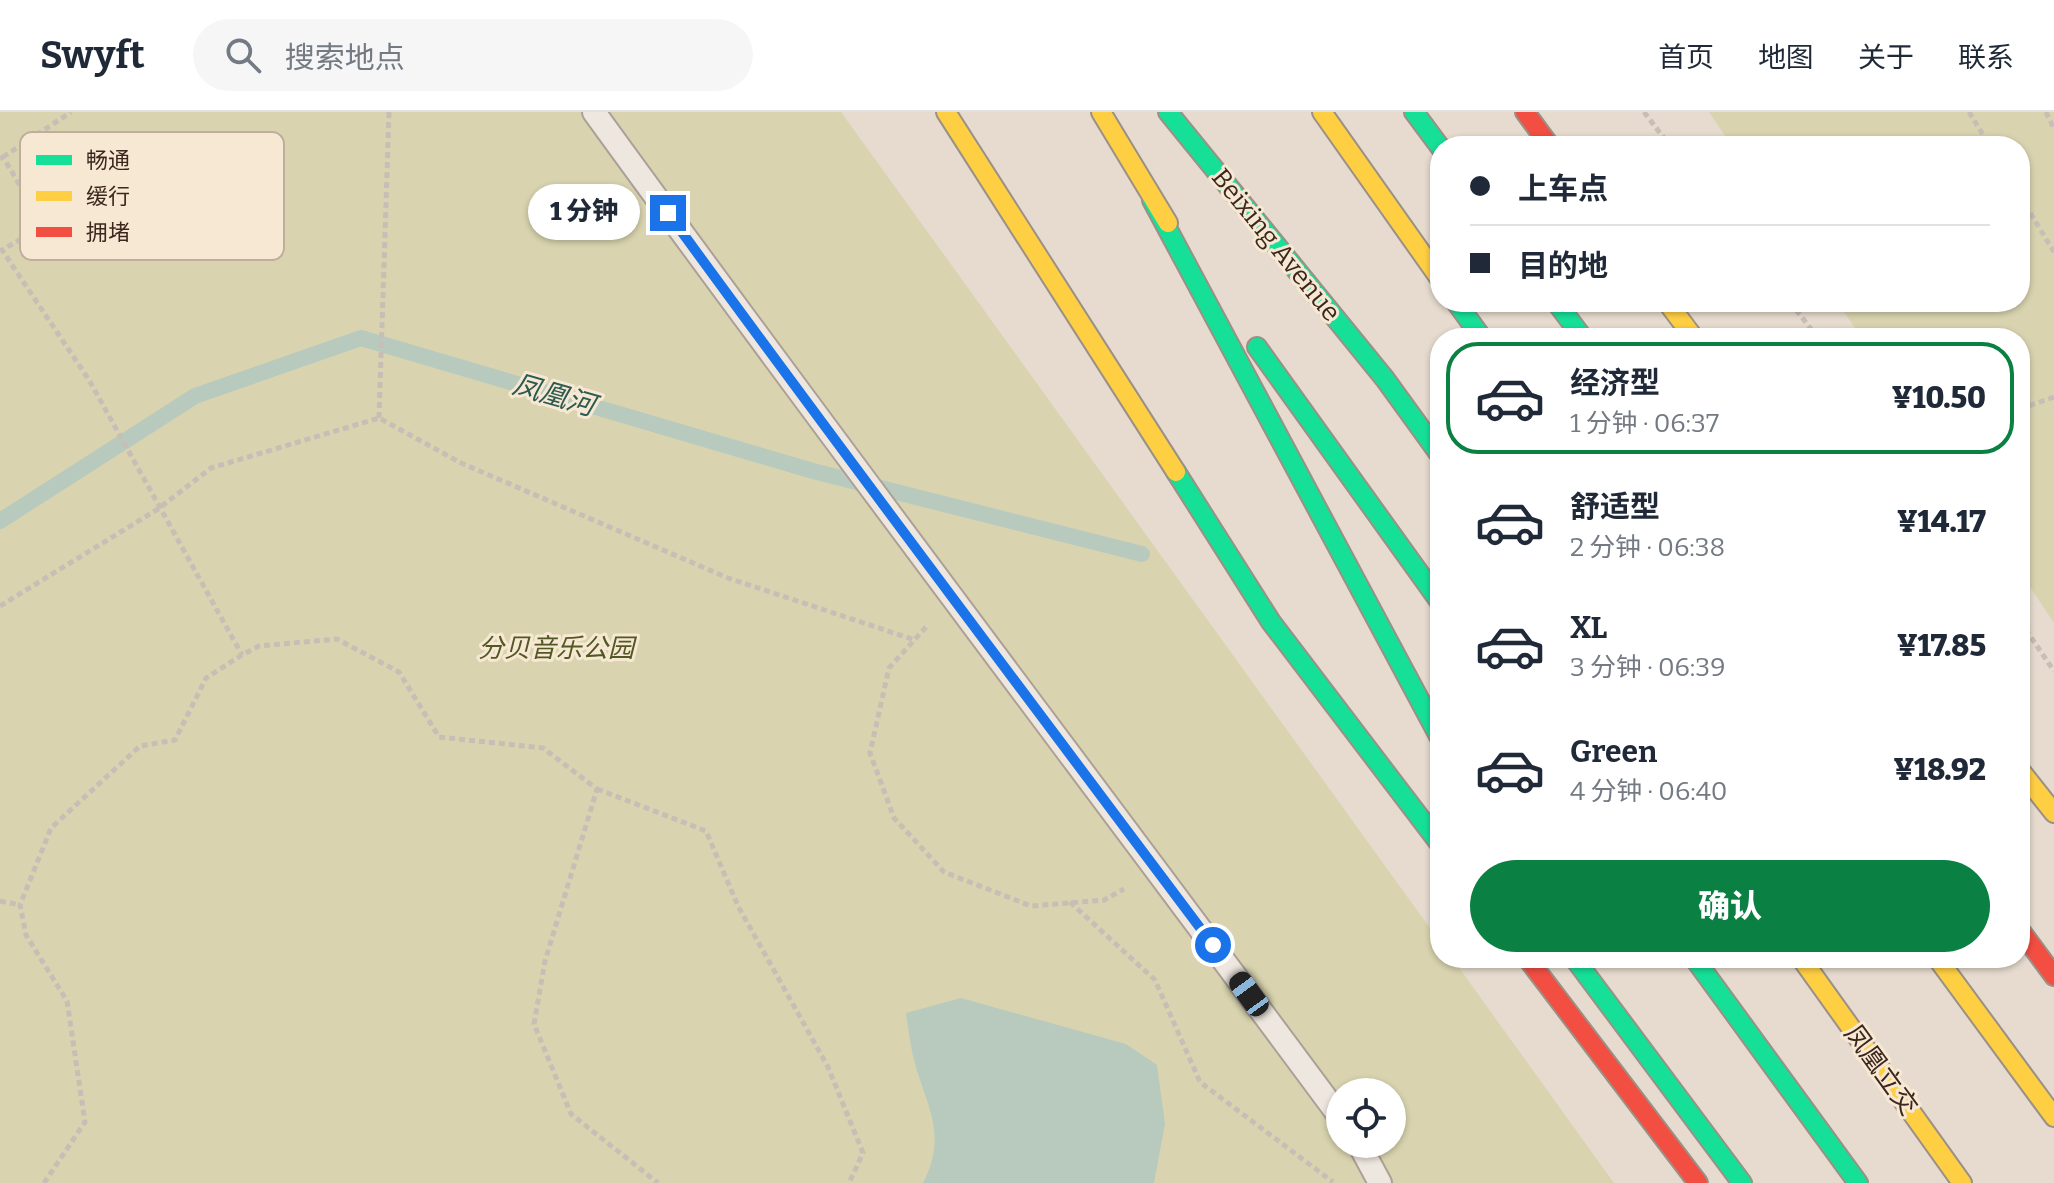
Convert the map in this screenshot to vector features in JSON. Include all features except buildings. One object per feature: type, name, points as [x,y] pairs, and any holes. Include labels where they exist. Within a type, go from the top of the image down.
[{"type":"main road","points":[[946,112],[1271,622],[1430,831]]},
{"type":"main road","points":[[1101,112],[1152,200],[1430,719]]},
{"type":"main road","name":"Beixing Avenue","points":[[1168,112],[1385,379],[1430,441]]},
{"type":"main road","points":[[1322,112],[1430,265]]},
{"type":"main road","points":[[1414,112],[1432,136]]},
{"type":"main road","points":[[1525,112],[1543,136]]},
{"type":"main road","points":[[1152,200],[1430,588]]},
{"type":"main road","points":[[2030,783],[2054,813]]},
{"type":"main road","points":[[2030,932],[2054,955]]},
{"type":"main road","points":[[2030,944],[2054,976]]},
{"type":"main road","points":[[1535,968],[1698,1183]]},
{"type":"main road","points":[[1581,968],[1742,1183]]},
{"type":"main road","points":[[1701,968],[1858,1183]]},
{"type":"main road","name":"凤凰立交","points":[[1808,968],[1962,1183]]},
{"type":"main road","points":[[1944,968],[2054,1117]]},
{"type":"lane","points":[[594,112],[814,416],[947,588],[1326,1098]]},
{"type":"lane","points":[[1367,1158],[1380,1183]]},
{"type":"path","points":[[41,132],[71,112]]},
{"type":"path","points":[[379,418],[389,112]]},
{"type":"path","points":[[1644,112],[1662,136]]},
{"type":"path","points":[[1969,112],[1984,136]]},
{"type":"path","points":[[2046,112],[2054,129]]},
{"type":"path","points":[[20,146],[2,158],[20,187]]},
{"type":"path","points":[[2030,212],[2054,252]]},
{"type":"path","points":[[20,240],[2,250],[89,380],[147,491],[242,655]]},
{"type":"path","points":[[1798,312],[1810,328]]},
{"type":"path","points":[[2030,405],[2054,397]]},
{"type":"path","points":[[0,606],[158,509],[211,468],[379,418],[461,463],[728,578],[915,640]]},
{"type":"path","points":[[947,588],[915,640],[889,668],[870,753],[894,818],[944,872],[1031,906],[1104,900],[1158,871]]},
{"type":"path","points":[[2030,636],[2054,671]]},
{"type":"path","points":[[44,1183],[85,1122],[67,1001],[26,935],[20,905],[51,828],[140,746],[175,740],[206,678],[259,646],[337,639],[399,672],[439,737],[543,748],[597,789],[706,831],[738,906],[828,1067],[863,1153],[849,1183]]},
{"type":"path","points":[[597,789],[545,961],[534,1024],[571,1114],[658,1183]]},
{"type":"path","points":[[0,901],[20,905]]},
{"type":"path","points":[[1070,902],[1155,980],[1200,1082],[1334,1183]]},
{"type":"green space","name":"分贝音乐公园","points":[[0,112],[841,112],[1430,928],[1430,968],[1459,968],[1614,1183],[0,1183]]},
{"type":"green space","points":[[1709,112],[2054,112],[2054,623],[2030,587],[2030,328],[1855,328],[1844,312],[2030,312],[2030,136],[1725,136]]},
{"type":"shaded area","points":[[961,998],[1126,1044],[1157,1065],[1165,1124],[1154,1183],[923,1183],[931,1165],[934,1133],[913,1056],[906,1013]]},
{"type":"waterway","name":"凤凰河","points":[[0,521],[195,396],[361,338],[813,471],[1142,554]]},
{"type":"traffic: fast","points":[[1168,112],[1385,379],[1430,441]]},
{"type":"traffic: fast","points":[[1414,112],[1432,136]]},
{"type":"traffic: fast","points":[[1152,200],[1430,719]]},
{"type":"traffic: fast","points":[[1463,312],[1475,328]]},
{"type":"traffic: fast","points":[[1564,312],[1576,328]]},
{"type":"traffic: fast","points":[[1257,347],[1430,588]]},
{"type":"traffic: fast","points":[[1176,472],[1271,622],[1430,831]]},
{"type":"traffic: fast","points":[[1581,968],[1742,1183]]},
{"type":"traffic: fast","points":[[1701,968],[1858,1183]]},
{"type":"traffic: slow","points":[[946,112],[1176,472]]},
{"type":"traffic: slow","points":[[1101,112],[1168,223]]},
{"type":"traffic: slow","points":[[1322,112],[1430,265]]},
{"type":"traffic: slow","points":[[1674,312],[1686,328]]},
{"type":"traffic: slow","points":[[2030,783],[2054,813]]},
{"type":"traffic: slow","points":[[1808,968],[1962,1183]]},
{"type":"traffic: slow","points":[[1944,968],[2054,1117]]},
{"type":"traffic: jam","points":[[1525,112],[1543,136]]},
{"type":"traffic: jam","points":[[2030,944],[2054,976]]},
{"type":"traffic: jam","points":[[1535,968],[1698,1183]]},
{"type":"route","points":[[668,213],[814,416],[940,579],[1213,945]]}]
